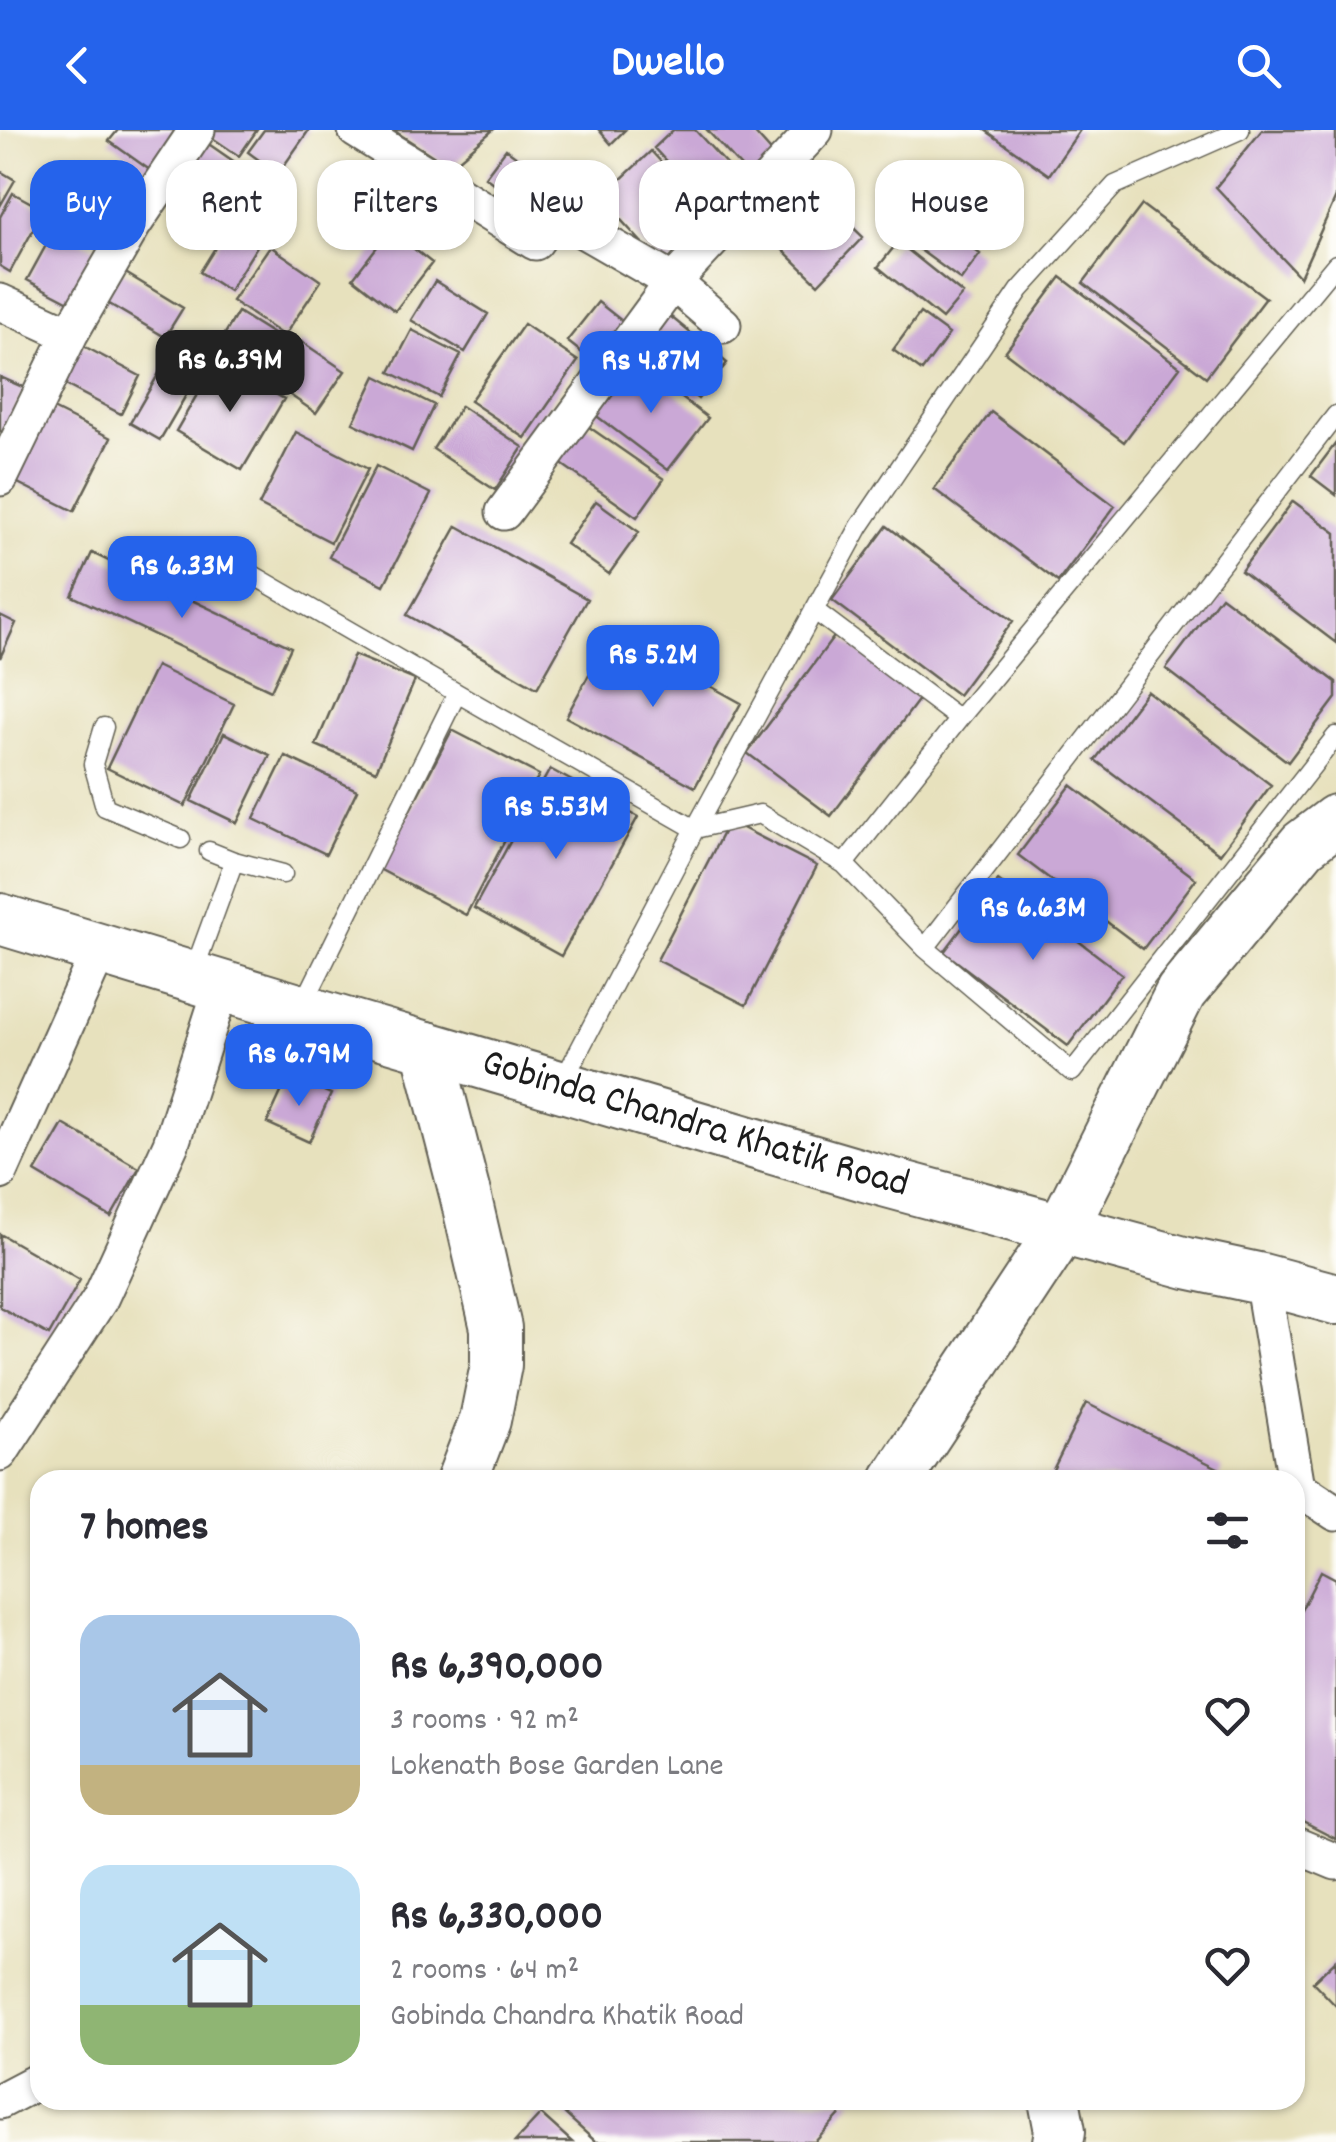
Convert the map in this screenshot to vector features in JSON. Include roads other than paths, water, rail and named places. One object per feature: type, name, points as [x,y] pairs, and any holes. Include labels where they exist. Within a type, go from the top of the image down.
[{"type":"main road","points":[[903,1470],[1062,1229],[1181,992],[1303,846],[1336,820]]},
{"type":"main road","name":"Gobinda Chandra Khatik Road","points":[[0,919],[865,1176],[1186,1263],[1336,1299]]},
{"type":"main road","points":[[427,1047],[496,1328],[496,1366],[485,1420],[466,1470]]},
{"type":"main road","points":[[1056,2110],[1058,2142]]},
{"type":"street","points":[[0,478],[70,334],[133,225],[197,130]]},
{"type":"street","points":[[356,130],[535,242],[555,214],[673,282],[723,325]]},
{"type":"street","points":[[504,512],[673,282],[800,135]]},
{"type":"street","points":[[0,302],[70,334]]},
{"type":"street","points":[[0,1172],[100,949]]},
{"type":"street","points":[[0,1452],[100,1299],[171,1144],[207,982]]},
{"type":"street","points":[[1262,1279],[1293,1470]]},
{"type":"street","points":[[1305,1494],[1336,1512]]},
{"type":"street","points":[[1305,1849],[1336,1862]]},
{"type":"street","points":[[0,2101],[30,2085]]},
{"type":"lane","points":[[560,1086],[860,526],[1020,290],[1115,186],[1240,130]]},
{"type":"lane","points":[[844,864],[959,719],[1336,264]]},
{"type":"lane","points":[[924,948],[1336,415]]},
{"type":"lane","points":[[248,572],[695,828],[760,814],[844,864],[924,948],[1072,1072],[1336,736]]},
{"type":"lane","points":[[814,610],[959,719]]},
{"type":"lane","points":[[301,1010],[457,693]]},
{"type":"lane","points":[[104,726],[93,764],[105,807],[180,839]]},
{"type":"lane","points":[[209,851],[283,874]]},
{"type":"lane","points":[[207,982],[234,861]]}]
